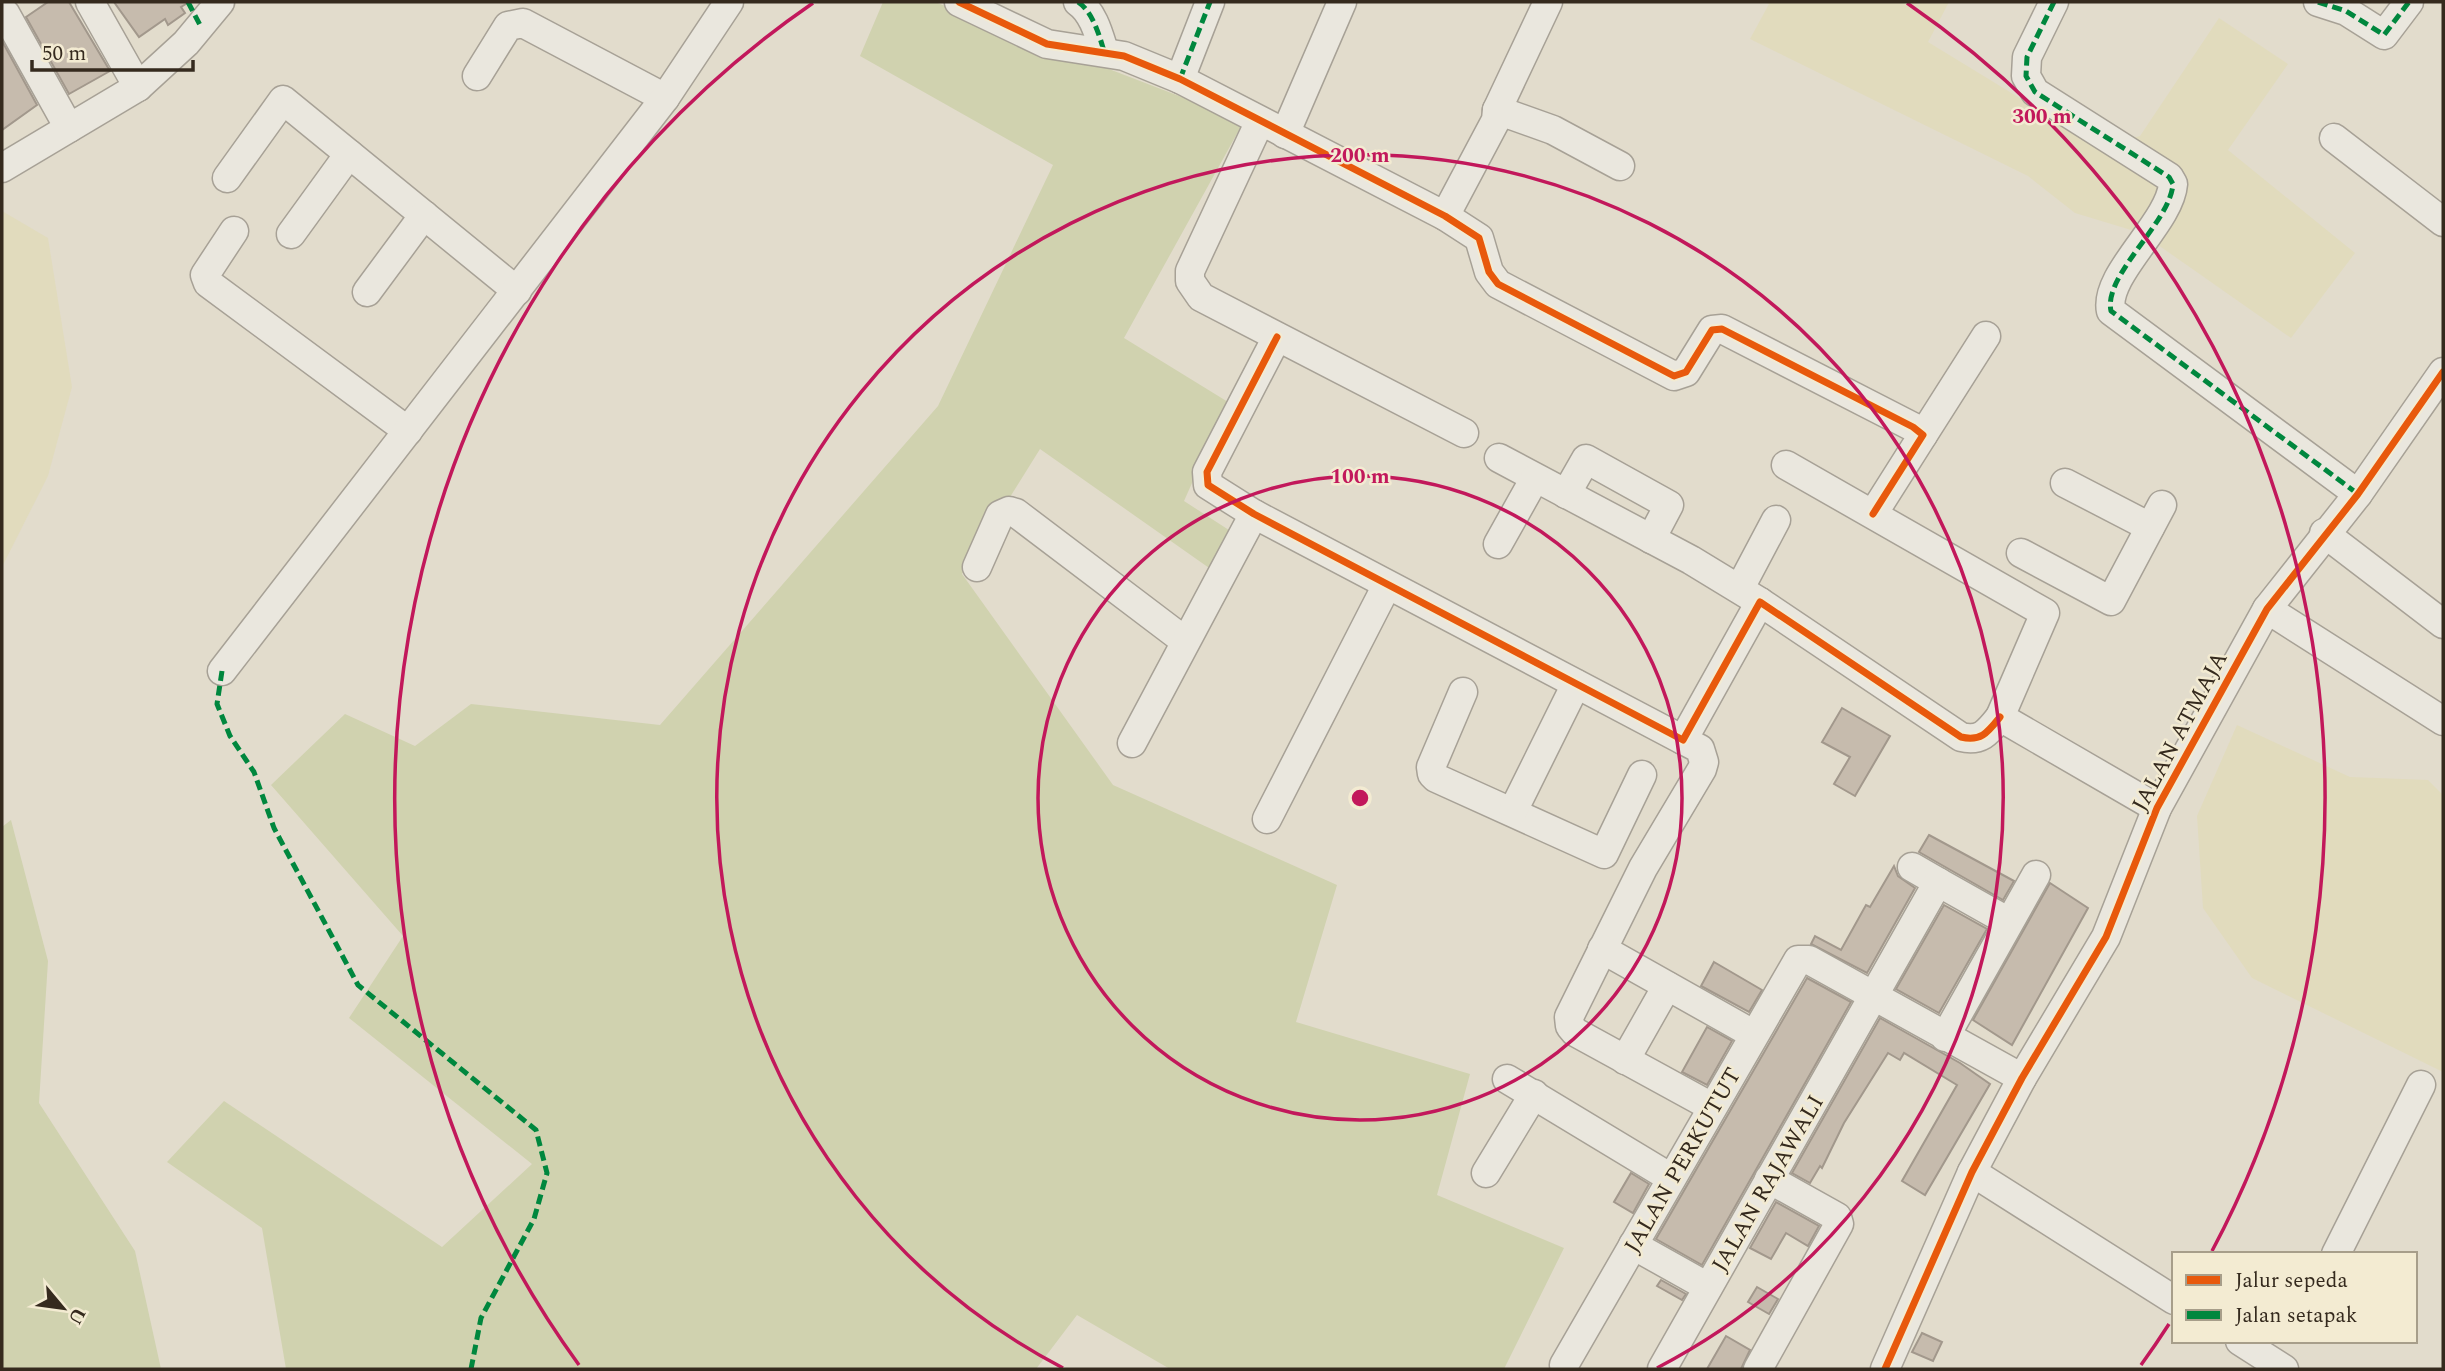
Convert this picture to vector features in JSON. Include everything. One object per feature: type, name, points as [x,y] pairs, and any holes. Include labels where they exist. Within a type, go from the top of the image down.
[{"type":"street","points":[[90,2],[138,87]]},
{"type":"street","points":[[2,167],[138,87],[186,43],[194,14],[220,2]]},
{"type":"street","points":[[222,671],[665,98],[729,2]]},
{"type":"street","points":[[959,2],[1047,44],[1125,56],[1180,79],[1445,216],[1479,238],[1489,272],[1498,284],[1674,376],[1685,372],[1712,330],[1722,329],[1923,435]]},
{"type":"street","points":[[1078,2],[1085,6],[1104,51]]},
{"type":"street","points":[[1180,79],[1210,2]]},
{"type":"street","points":[[1286,134],[1342,2]]},
{"type":"street","points":[[1445,216],[1496,120],[1497,110],[1548,2]]},
{"type":"street","points":[[2054,2],[2027,57],[2026,76],[2035,92],[2168,177],[2173,184],[2165,208],[2111,293],[2110,311],[2357,494]]},
{"type":"street","points":[[2318,2],[2346,12],[2384,35],[2409,2]]},
{"type":"street","points":[[10,10],[69,128]]},
{"type":"street","points":[[477,76],[508,26],[523,23],[665,98]]},
{"type":"street","points":[[227,178],[283,100],[517,290]]},
{"type":"street","points":[[1497,110],[1553,130],[1620,166]]},
{"type":"street","points":[[1260,121],[1190,271],[1189,281],[1201,298],[1464,433]]},
{"type":"street","points":[[2334,138],[2443,222]]},
{"type":"street","points":[[291,234],[349,154]]},
{"type":"street","points":[[367,292],[424,215]]},
{"type":"street","points":[[234,231],[205,275],[208,283],[408,432]]},
{"type":"street","points":[[1873,514],[1986,336]]},
{"type":"street","points":[[1277,337],[1206,480],[1212,490],[1700,749],[1704,762],[1702,769],[1643,868],[1569,1017],[1570,1026],[1575,1032],[1712,1107]]},
{"type":"street","name":"JALAN ATMAJA","points":[[1885,1369],[1972,1172],[2022,1078],[2106,937],[2157,808],[2267,609],[2357,494],[2443,372]]},
{"type":"street","points":[[1499,458],[1750,595],[1961,737],[1979,738],[1988,733],[2000,717],[2045,613],[2067,577]]},
{"type":"street","points":[[1566,494],[1586,459],[1669,505],[1651,539]]},
{"type":"street","points":[[1786,466],[2045,613]]},
{"type":"street","points":[[1498,544],[1535,478]]},
{"type":"street","points":[[2021,553],[2111,601],[2156,516],[2065,483]]},
{"type":"street","points":[[976,567],[1000,516],[1009,511],[1016,513],[1185,641]]},
{"type":"street","points":[[1132,743],[1254,514]]},
{"type":"street","points":[[1684,740],[1750,595],[1776,520]]},
{"type":"street","points":[[2325,533],[2443,624]]},
{"type":"street","points":[[1267,819],[1387,585]]},
{"type":"street","points":[[2267,609],[2443,721]]},
{"type":"street","points":[[1513,811],[1576,684]]},
{"type":"street","points":[[1463,692],[1431,767],[1432,774],[1604,854],[1642,775]]},
{"type":"street","points":[[2000,717],[2157,808]]},
{"type":"street","points":[[1912,867],[2010,922]]},
{"type":"street","points":[[1945,1037],[2036,875]]},
{"type":"street","name":"JALAN RAJAWALI","points":[[1662,1369],[1938,881]]},
{"type":"street","points":[[1602,949],[1753,1034]]},
{"type":"street","name":"JALAN PERKUTUT","points":[[1564,1364],[1793,964],[1803,959],[1873,997]]},
{"type":"street","points":[[1625,1060],[1667,986]]},
{"type":"street","points":[[1873,997],[2022,1078]]},
{"type":"street","points":[[1507,1079],[1671,1178]]},
{"type":"street","points":[[2337,1252],[2421,1085]]},
{"type":"street","points":[[1486,1173],[1534,1094]]},
{"type":"street","points":[[1972,1172],[2172,1299]]},
{"type":"street","points":[[1758,1369],[1839,1224],[1836,1217],[1769,1179]]},
{"type":"street","points":[[1633,1245],[1708,1287]]},
{"type":"street","points":[[2243,1343],[2272,1360]]},
{"type":"shaded area","points":[[1764,2],[1949,2],[1928,42],[2100,147],[2140,136],[2219,18],[2288,64],[2228,150],[2355,253],[2291,338],[2141,233],[2075,213],[2028,176],[1750,39],[1769,4]]},
{"type":"shaded area","points":[[2,211],[48,238],[72,387],[48,476],[2,567]]},
{"type":"shaded area","points":[[2237,725],[2350,777],[2428,780],[2443,795],[2443,1072],[2252,978],[2203,908],[2197,816]]},
{"type":"green space","points":[[883,2],[935,2],[1244,121],[1124,338],[1228,402],[1184,501],[1232,532],[1212,570],[1040,449],[962,574],[1113,785],[1337,885],[1296,1022],[1470,1074],[1437,1195],[1564,1248],[1504,1369],[1170,1369],[1077,1315],[1036,1369],[286,1369],[262,1228],[167,1162],[224,1101],[442,1247],[532,1164],[349,1018],[403,936],[271,785],[345,714],[415,746],[471,704],[660,725],[938,406],[1053,165],[860,56]]},
{"type":"green space","points":[[11,820],[48,961],[39,1103],[135,1251],[161,1369],[2,1369],[2,827]]},
{"type":"building","points":[[48,2],[69,2],[110,71],[69,94],[26,17]]},
{"type":"building","points":[[114,2],[189,2],[181,7],[185,13],[168,25],[165,19],[139,37]]},
{"type":"building","points":[[2,41],[37,105],[2,130]]},
{"type":"building","points":[[1842,708],[1890,736],[1855,796],[1834,784],[1850,757],[1822,742]]},
{"type":"building","points":[[1929,835],[2014,881],[2003,900],[1919,852]]},
{"type":"building","points":[[1894,866],[1898,876],[1915,888],[1867,973],[1811,944],[1815,936],[1841,950],[1866,905],[1870,907]]},
{"type":"building","points":[[2050,883],[2088,908],[2012,1045],[1973,1020]]},
{"type":"building","points":[[1944,905],[1987,929],[1939,1013],[1896,989]]},
{"type":"building","points":[[1714,962],[1762,990],[1749,1012],[1701,986]]},
{"type":"building","points":[[1807,978],[1851,1002],[1702,1265],[1656,1239]]},
{"type":"building","points":[[1880,1018],[1960,1063],[1990,1084],[1925,1195],[1902,1181],[1957,1085],[1904,1053],[1900,1060],[1888,1053],[1844,1123],[1822,1168],[1820,1166],[1810,1183],[1792,1173]]},
{"type":"building","points":[[1707,1027],[1732,1041],[1707,1085],[1682,1072]]},
{"type":"building","points":[[1631,1173],[1649,1184],[1633,1213],[1614,1202]]},
{"type":"building","points":[[1776,1202],[1819,1226],[1808,1246],[1786,1233],[1771,1259],[1750,1248]]},
{"type":"building","points":[[1661,1280],[1686,1294],[1682,1300],[1657,1286]]},
{"type":"building","points":[[1757,1287],[1778,1299],[1769,1314],[1748,1302]]},
{"type":"building","points":[[1922,1333],[1942,1342],[1933,1361],[1912,1352]]},
{"type":"building","points":[[1726,1336],[1750,1350],[1741,1369],[1707,1369]]},
{"type":"marked path","points":[[188,2],[200,25]]},
{"type":"marked path","points":[[1078,2],[1092,18],[1104,51]]},
{"type":"marked path","points":[[1180,79],[1210,2]]},
{"type":"marked path","points":[[2054,2],[2027,57],[2026,76],[2035,92],[2169,177],[2173,184],[2161,215],[2117,281],[2111,297],[2111,311],[2358,494]]},
{"type":"marked path","points":[[2318,2],[2346,11],[2384,35],[2409,2]]},
{"type":"marked path","points":[[222,671],[217,704],[230,736],[254,772],[274,828],[358,985],[536,1130],[547,1173],[534,1219],[481,1318],[471,1369]]},
{"type":"cycle path","points":[[959,2],[1047,44],[1124,56],[1180,79],[1445,216],[1479,238],[1489,272],[1498,284],[1674,376],[1686,372],[1712,330],[1722,329],[1913,427],[1923,435],[1873,514]]},
{"type":"cycle path","points":[[1277,337],[1207,472],[1208,485],[1254,514],[1683,740],[1760,602],[1961,737],[1979,737],[2000,717]]},
{"type":"cycle path","points":[[1885,1369],[1972,1172],[2022,1078],[2106,937],[2157,808],[2267,609],[2358,494],[2443,372]]}]
